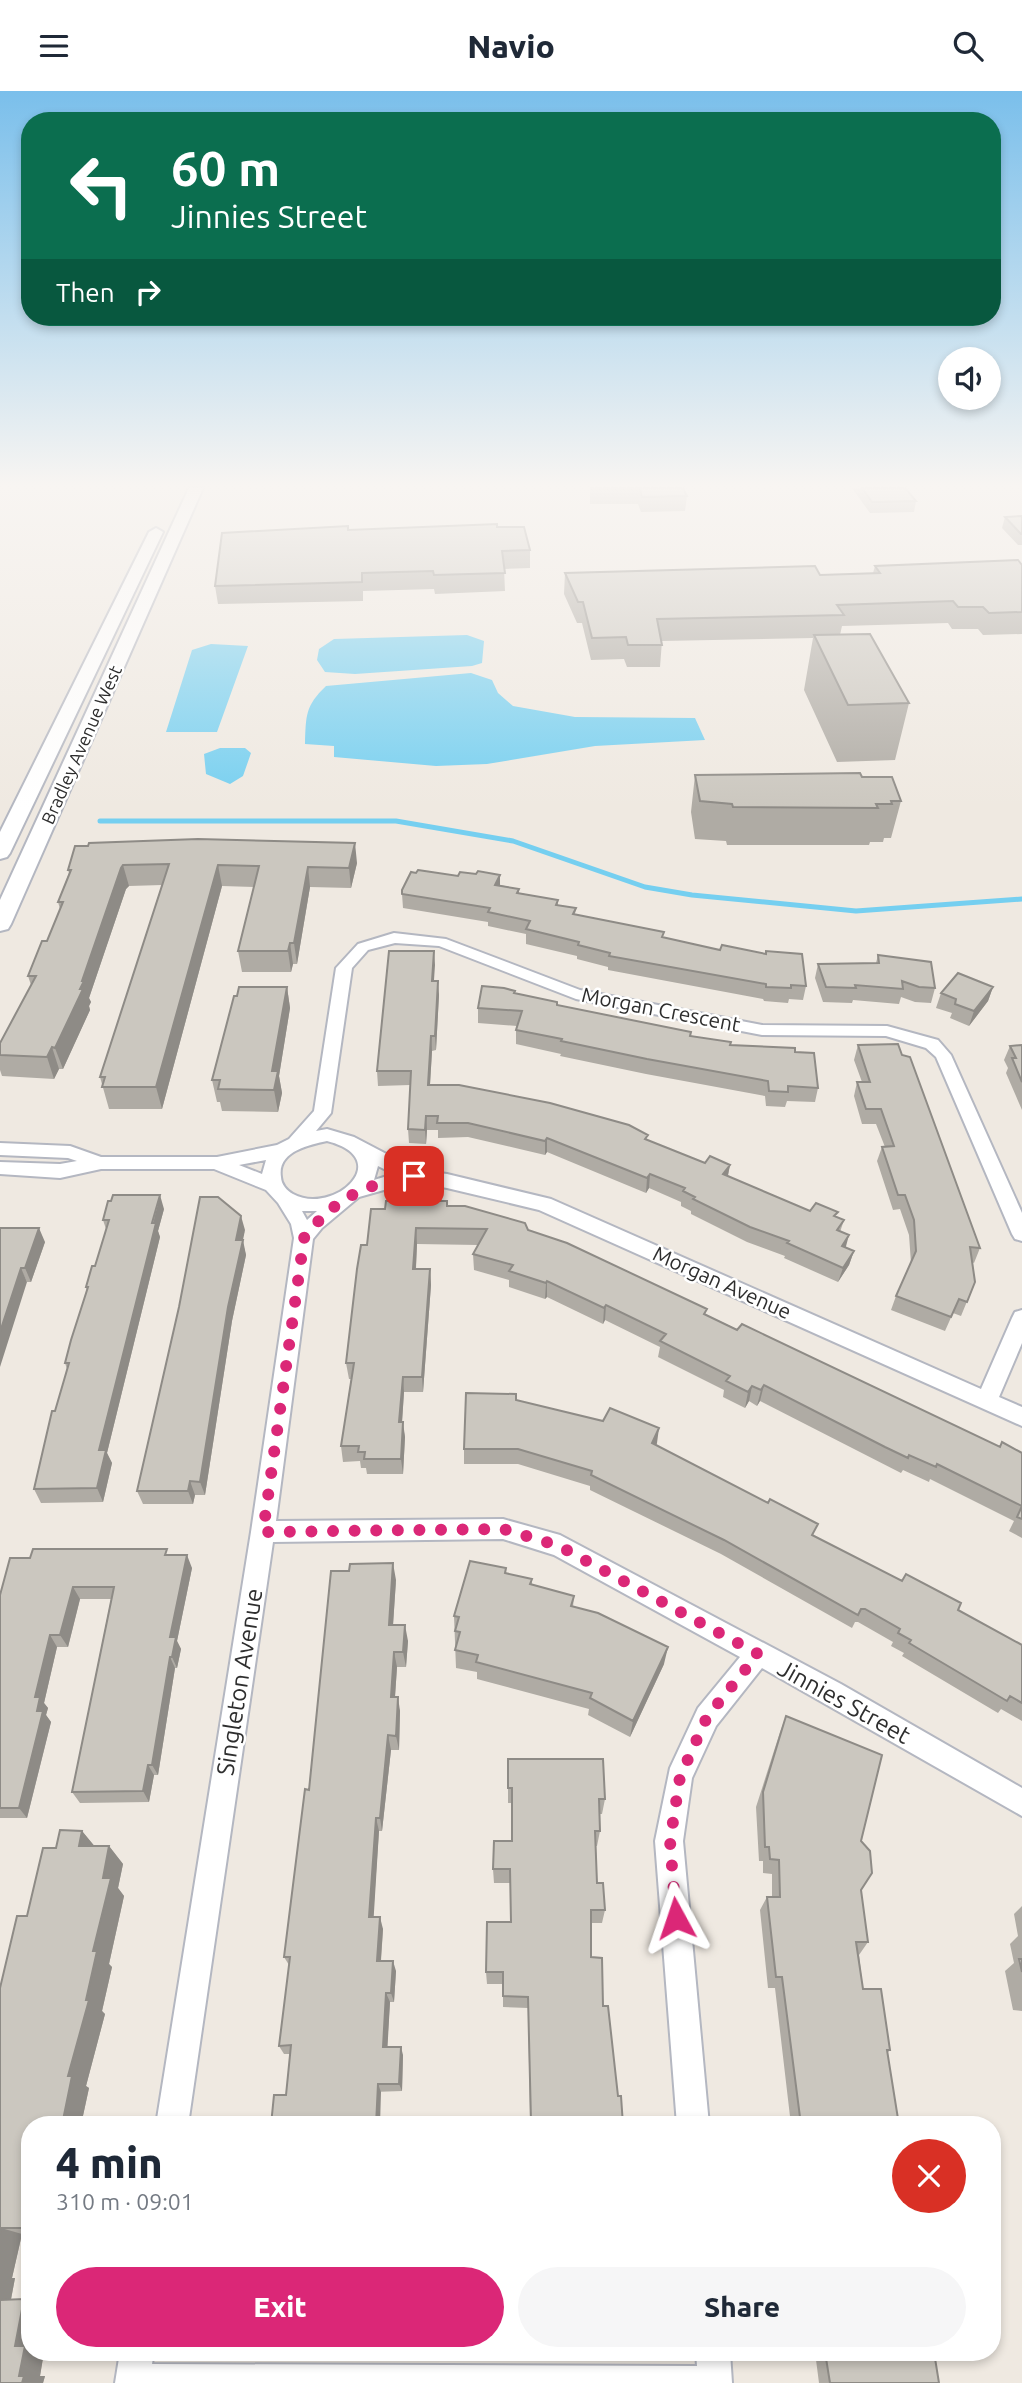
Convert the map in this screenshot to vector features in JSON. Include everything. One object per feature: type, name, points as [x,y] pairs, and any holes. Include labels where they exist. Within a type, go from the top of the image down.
[{"type":"main road","name":"Bradley Avenue West","points":[[0,853],[126,595]]},
{"type":"main road","name":"Bradley Avenue West","points":[[0,924],[148,595]]},
{"type":"street","name":"Morgan Crescent","points":[[322,1113],[344,968],[363,947],[394,938],[425,938],[576,994],[762,1030],[887,1031],[932,1044],[943,1055],[1022,1232]]},
{"type":"street","points":[[322,1113],[346,1140],[364,1152],[368,1172],[363,1183],[315,1223],[304,1238],[300,1224],[279,1192],[270,1168],[322,1113]]},
{"type":"street","points":[[0,1168],[60,1171],[101,1163],[217,1163],[327,1135],[346,1140]]},
{"type":"street","points":[[0,1149],[70,1152],[101,1163]]},
{"type":"street","name":"Morgan Avenue","points":[[364,1152],[414,1176],[544,1204],[1022,1417]]},
{"type":"street","points":[[217,1163],[307,1204],[332,1202],[349,1195]]},
{"type":"street","name":"Morgan Avenue","points":[[349,1195],[414,1176]]},
{"type":"street","name":"Singleton Avenue","points":[[173,2116],[263,1532],[304,1238]]},
{"type":"street","points":[[987,1401],[1022,1318]]},
{"type":"street","name":"Jinnies Street","points":[[263,1532],[503,1529],[559,1546],[832,1693],[1022,1803]]},
{"type":"street","points":[[692,2116],[670,1841],[680,1777],[707,1717],[758,1654]]},
{"type":"street","points":[[134,2372],[715,2383],[714,2361]]},
{"type":"water","points":[[467,635],[484,641],[482,663],[472,666],[355,674],[325,672],[317,660],[319,649],[334,639]]},
{"type":"water","points":[[211,644],[248,646],[217,732],[166,732],[192,650]]},
{"type":"water","points":[[471,673],[492,680],[498,693],[513,706],[575,717],[695,718],[705,740],[595,746],[487,764],[436,766],[334,757],[334,746],[305,744],[310,706],[326,686]]},
{"type":"water","points":[[220,748],[245,748],[251,753],[243,776],[230,784],[206,774],[204,754]]},
{"type":"building","points":[[575,595],[1022,595],[1022,612],[989,613],[983,607],[958,607],[953,601],[837,605],[844,615],[657,619],[662,645],[628,645],[626,637],[592,638],[583,602],[578,602]]},
{"type":"building","points":[[870,634],[909,703],[848,705],[814,635]]},
{"type":"building","points":[[860,773],[862,777],[892,777],[901,801],[876,804],[878,808],[733,807],[732,804],[700,801],[695,775]]},
{"type":"building","points":[[198,839],[355,843],[349,868],[308,867],[294,943],[290,943],[288,951],[238,951],[259,866],[218,865],[156,1087],[102,1087],[105,1077],[100,1077],[169,864],[123,865],[121,868],[82,981],[80,989],[83,989],[55,1048],[52,1047],[47,1057],[0,1055],[0,1043],[36,976],[28,976],[42,941],[47,941],[63,902],[58,902],[71,870],[68,870],[75,846],[88,846],[89,843]]},
{"type":"building","points":[[418,870],[458,876],[460,872],[476,874],[478,871],[500,875],[495,885],[519,889],[517,893],[558,900],[556,905],[576,908],[573,914],[664,932],[662,937],[720,950],[722,945],[766,954],[766,951],[802,954],[806,986],[766,987],[766,984],[609,956],[610,953],[578,945],[579,942],[526,929],[530,921],[488,912],[490,908],[402,894],[411,872],[416,873]]},
{"type":"building","points":[[389,951],[434,951],[432,981],[438,981],[435,1036],[431,1036],[428,1085],[459,1085],[550,1103],[629,1125],[648,1135],[645,1139],[705,1163],[710,1156],[730,1165],[723,1174],[810,1211],[816,1203],[838,1212],[834,1216],[844,1220],[837,1230],[849,1235],[842,1246],[854,1251],[843,1268],[693,1199],[695,1197],[683,1191],[685,1188],[650,1174],[647,1178],[547,1138],[545,1141],[468,1123],[437,1123],[438,1116],[426,1116],[425,1130],[408,1129],[411,1071],[377,1071]]},
{"type":"building","points":[[878,955],[931,962],[935,988],[919,987],[902,981],[903,989],[855,985],[856,988],[826,987],[818,964],[879,963]]},
{"type":"building","points":[[958,973],[993,987],[974,1011],[955,1004],[956,999],[941,993]]},
{"type":"building","points":[[482,986],[504,988],[515,991],[514,993],[557,1002],[557,1005],[691,1032],[690,1036],[731,1042],[730,1045],[795,1048],[795,1052],[814,1053],[818,1088],[788,1086],[788,1092],[769,1091],[768,1081],[647,1059],[516,1030],[522,1011],[478,1008]]},
{"type":"building","points":[[239,987],[287,987],[272,1071],[278,1071],[274,1090],[218,1089],[220,1080],[212,1080],[234,996],[237,996]]},
{"type":"building","points":[[898,1044],[902,1055],[910,1057],[980,1248],[970,1247],[975,1282],[967,1302],[959,1299],[951,1317],[896,1296],[916,1251],[914,1220],[905,1195],[898,1195],[882,1147],[894,1146],[881,1109],[866,1109],[857,1082],[870,1082],[858,1045]]},
{"type":"building","points":[[1022,1045],[1022,1082],[1010,1046]]},
{"type":"building","points":[[113,1195],[160,1195],[152,1223],[156,1223],[99,1450],[106,1450],[97,1488],[34,1489],[52,1411],[55,1411],[69,1363],[65,1363],[71,1340],[92,1266],[95,1266],[109,1220],[103,1220],[108,1201],[111,1201]]},
{"type":"building","points":[[200,1197],[218,1197],[241,1216],[236,1240],[243,1240],[228,1307],[200,1482],[190,1481],[188,1491],[137,1491],[179,1307]]},
{"type":"building","points":[[386,1201],[447,1201],[447,1206],[465,1206],[525,1223],[528,1230],[567,1243],[707,1309],[704,1314],[737,1330],[742,1324],[1000,1447],[1002,1442],[1022,1453],[1022,1506],[937,1464],[936,1467],[909,1455],[908,1458],[764,1385],[761,1390],[752,1386],[748,1392],[726,1381],[730,1376],[660,1341],[666,1334],[547,1281],[546,1283],[509,1271],[513,1265],[473,1254],[487,1229],[416,1228],[413,1269],[430,1269],[422,1377],[403,1377],[399,1422],[403,1422],[401,1459],[364,1459],[365,1452],[358,1452],[359,1446],[341,1446],[354,1363],[346,1363],[361,1245],[367,1245],[371,1209],[385,1209]]},
{"type":"building","points":[[0,1228],[39,1228],[25,1268],[21,1268],[0,1332]]},
{"type":"building","points":[[466,1393],[516,1394],[516,1400],[603,1421],[610,1408],[659,1428],[652,1443],[768,1503],[770,1499],[818,1524],[812,1535],[902,1581],[906,1574],[961,1603],[958,1610],[1022,1645],[1022,1703],[1010,1696],[1007,1701],[909,1643],[911,1640],[898,1633],[900,1629],[865,1609],[861,1609],[858,1615],[724,1540],[591,1475],[592,1471],[518,1449],[464,1449]]},
{"type":"building","points":[[1022,1506],[1022,1519],[1017,1517]]},
{"type":"building","points":[[33,1549],[167,1549],[165,1555],[187,1555],[170,1637],[176,1637],[170,1657],[152,1765],[148,1765],[143,1791],[72,1792],[114,1587],[73,1587],[60,1635],[50,1635],[35,1697],[40,1697],[37,1711],[43,1711],[19,1808],[0,1808],[0,1595],[10,1558],[30,1558]]},
{"type":"building","points":[[470,1561],[506,1568],[505,1573],[532,1579],[530,1584],[574,1596],[571,1606],[598,1613],[668,1647],[633,1721],[590,1698],[592,1693],[476,1662],[478,1655],[455,1650],[460,1632],[455,1631],[459,1617],[454,1616]]},
{"type":"building","points":[[393,1563],[389,1625],[405,1625],[403,1652],[394,1652],[391,1697],[398,1697],[396,1736],[388,1735],[380,1818],[376,1818],[369,1917],[380,1917],[377,1961],[393,1961],[391,1993],[386,1993],[383,2047],[401,2047],[399,2084],[378,2084],[376,2116],[272,2116],[274,2095],[286,2095],[291,2045],[279,2046],[290,1957],[284,1957],[305,1789],[309,1790],[331,1571],[349,1571],[350,1564]]},
{"type":"building","points":[[786,1716],[882,1755],[861,1841],[870,1851],[872,1873],[861,1890],[868,1942],[856,1942],[863,1989],[881,1989],[898,2116],[800,2116],[782,1977],[776,1977],[767,1897],[780,1897],[779,1860],[770,1859],[769,1847],[765,1847],[763,1792]]},
{"type":"building","points":[[508,1759],[603,1759],[605,1799],[599,1799],[600,1831],[595,1831],[597,1883],[603,1883],[605,1910],[591,1910],[591,1957],[602,1958],[603,2006],[608,2006],[622,2116],[531,2116],[528,1997],[503,1996],[503,1972],[486,1972],[487,1922],[511,1922],[510,1869],[493,1869],[494,1841],[512,1841],[512,1788],[508,1788]]},
{"type":"building","points":[[60,1830],[82,1831],[79,1846],[109,1846],[103,1878],[111,1878],[93,1951],[97,1951],[86,2000],[89,2000],[68,2076],[72,2076],[64,2116],[21,2116],[21,2228],[1,2228],[0,2234],[0,1988],[17,1916],[27,1916],[43,1848],[56,1848]]},
{"type":"building","points":[[21,2299],[15,2346],[21,2346],[19,2376],[24,2376],[22,2383],[0,2383],[0,2300]]},
{"type":"building","points":[[826,2361],[935,2361],[939,2383],[830,2383]]},
{"type":"waterway","points":[[100,821],[396,821],[513,841],[645,887],[692,895],[856,911],[1022,899]]},
{"type":"route","points":[[414,1176],[354,1192],[315,1223],[304,1238],[263,1532],[503,1529],[559,1546],[758,1654],[707,1717],[680,1777],[670,1841],[676,1918]]}]
